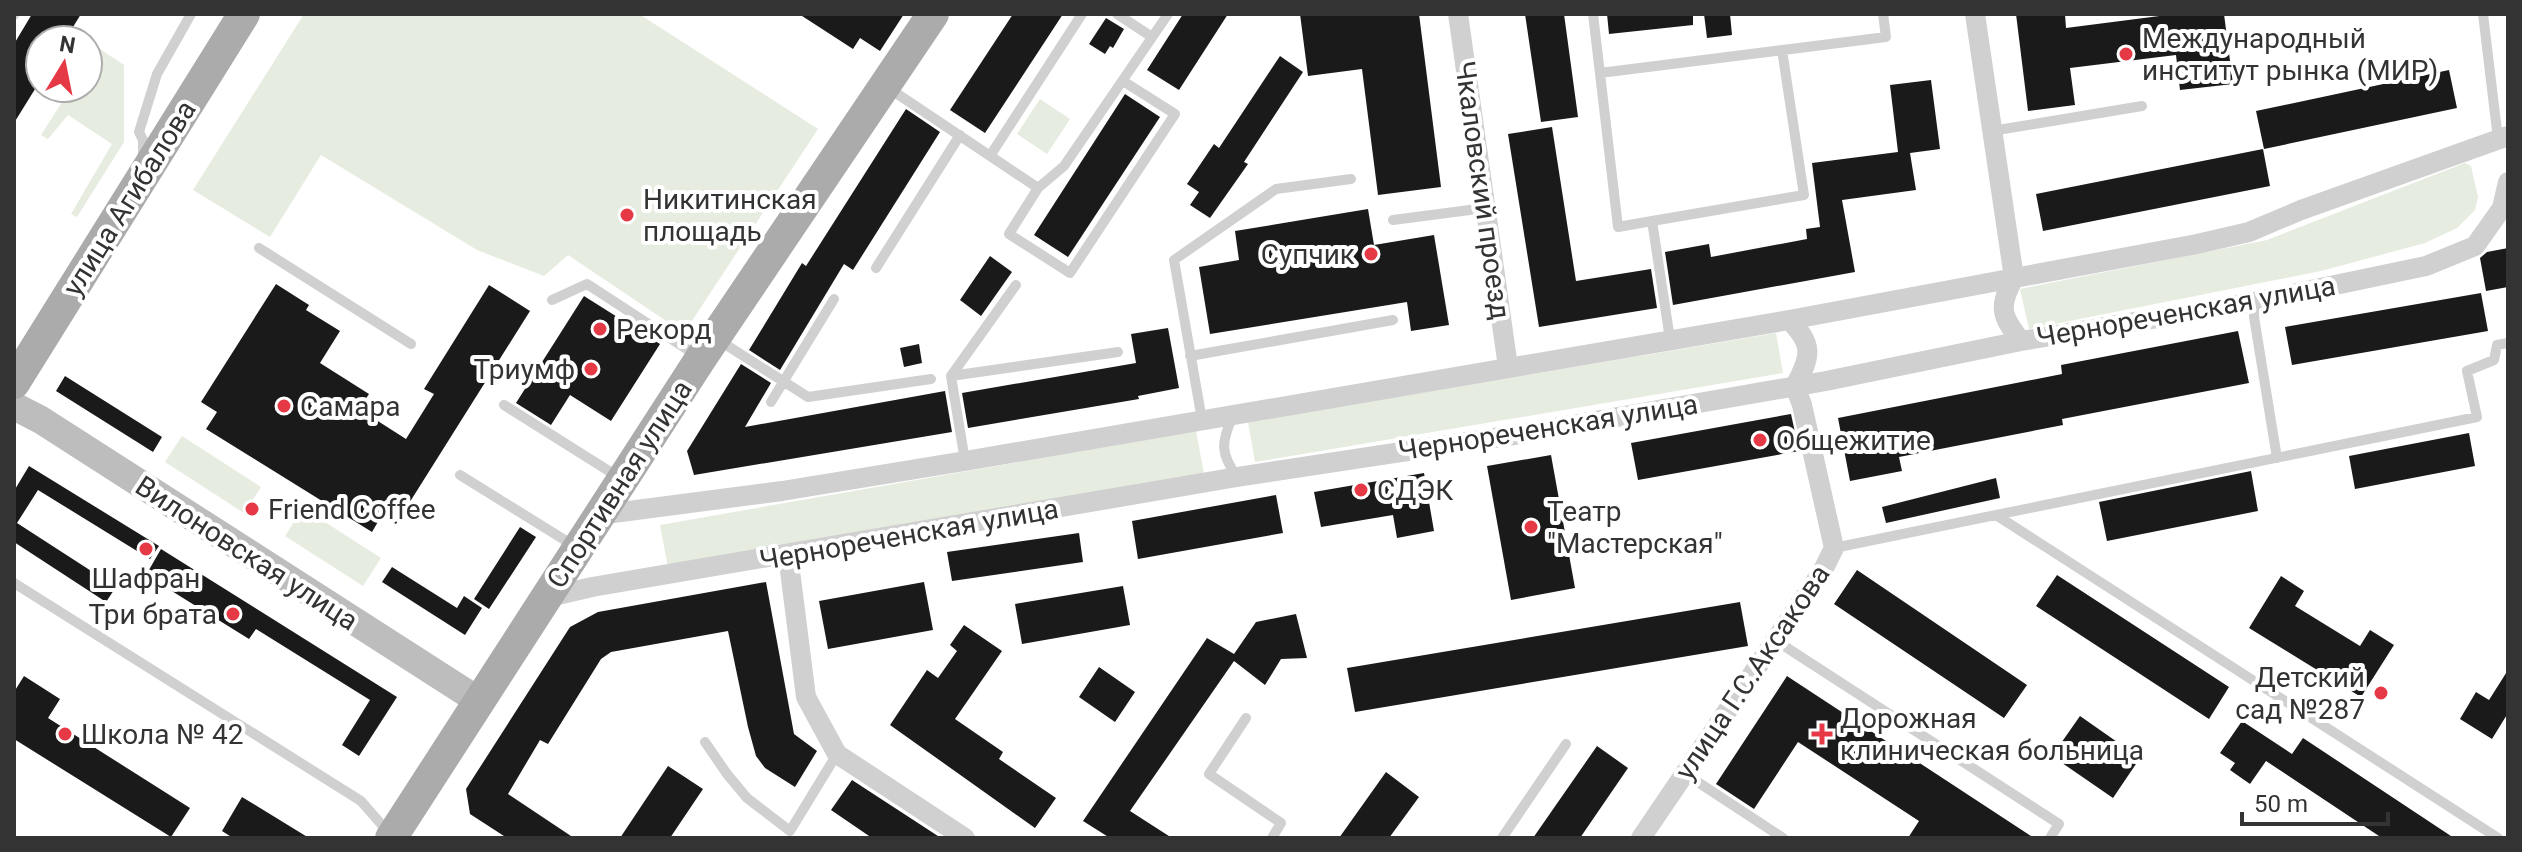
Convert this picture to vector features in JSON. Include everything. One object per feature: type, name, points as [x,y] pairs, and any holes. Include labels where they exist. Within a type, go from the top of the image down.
[{"type":"main road","name":"улица Агибалова","points":[[14,383],[244,14]]},
{"type":"main road","name":"Спортивная улица","points":[[392,837],[621,480],[933,14]]},
{"type":"main road","name":"Вилоновская улица","points":[[14,406],[41,420],[479,701]]},
{"type":"street","name":"Чкаловский проезд","points":[[1458,14],[1508,367]]},
{"type":"street","points":[[1975,14],[2014,278],[2005,294],[2002,311],[2021,341]]},
{"type":"street","points":[[598,515],[782,491],[1789,320],[2249,232],[2301,210],[2503,138]]},
{"type":"street","name":"Чернореченская улица","points":[[545,598],[592,587],[1237,477],[1520,434],[1795,386],[2021,341],[2254,302],[2426,266],[2475,246],[2502,208],[2508,182]]},
{"type":"street","points":[[1789,320],[1801,332],[1809,347],[1806,365],[1795,386]]},
{"type":"street","name":"улица Г.С.Аксакова","points":[[1647,835],[1684,773],[1823,570],[1834,548],[1795,386]]},
{"type":"street","points":[[788,555],[806,697],[837,754],[965,838]]},
{"type":"lane","points":[[144,176],[143,140],[139,132],[157,74],[191,14]]},
{"type":"lane","points":[[990,156],[1082,14]]},
{"type":"lane","points":[[1117,14],[1152,37]]},
{"type":"lane","points":[[1123,81],[1175,114],[1070,273],[1009,234],[1038,188],[1064,166],[1168,14]]},
{"type":"lane","points":[[1593,14],[1618,227],[1804,195],[1782,50]]},
{"type":"lane","points":[[1600,73],[1886,37],[1883,14]]},
{"type":"lane","points":[[2483,14],[2503,138]]},
{"type":"lane","points":[[885,85],[1038,188]]},
{"type":"lane","points":[[1992,131],[2142,106]]},
{"type":"lane","points":[[876,268],[960,135]]},
{"type":"lane","points":[[1202,420],[1174,260],[1276,189],[1351,179]]},
{"type":"lane","points":[[1393,220],[1485,208]]},
{"type":"lane","points":[[1652,221],[1670,339]]},
{"type":"lane","points":[[259,248],[411,344]]},
{"type":"lane","points":[[552,300],[587,284],[708,348],[784,381],[808,397],[931,379]]},
{"type":"lane","points":[[965,461],[951,376],[1016,285]]},
{"type":"lane","points":[[771,402],[834,299]]},
{"type":"lane","points":[[2254,302],[2277,458]]},
{"type":"lane","points":[[1190,356],[1393,320]]},
{"type":"lane","points":[[1834,548],[2477,417],[2467,371],[2494,360],[2497,345],[2508,343]]},
{"type":"lane","points":[[951,376],[1118,352]]},
{"type":"lane","points":[[504,405],[621,480]]},
{"type":"lane","points":[[1233,415],[1223,450],[1237,477]]},
{"type":"lane","points":[[460,475],[577,548]]},
{"type":"lane","points":[[1996,515],[2498,838]]},
{"type":"lane","points":[[14,583],[361,801],[392,837]]},
{"type":"lane","points":[[1775,640],[2059,824],[2050,838]]},
{"type":"lane","points":[[1246,718],[1209,774],[1281,823],[1272,838]]},
{"type":"lane","points":[[705,742],[747,798],[790,831],[837,754]]},
{"type":"lane","points":[[1502,838],[1566,744]]},
{"type":"lane","points":[[1684,773],[1783,838]]},
{"type":"shaded area","name":"Никитинская площадь","points":[[304,14],[639,14],[818,129],[684,333],[568,255],[544,276],[477,250],[321,155],[270,237],[193,190]]},
{"type":"shaded area","points":[[104,52],[124,65],[124,142],[77,217],[71,214],[112,144],[68,115],[48,139],[41,135],[61,104],[104,104]]},
{"type":"shaded area","points":[[1040,99],[1070,119],[1047,154],[1017,134]]},
{"type":"shaded area","points":[[2465,163],[2471,166],[2478,197],[2475,210],[2457,228],[2425,243],[2321,271],[2029,329],[2020,289],[2267,240]]},
{"type":"shaded area","points":[[1776,333],[1783,373],[1255,462],[1248,422]]},
{"type":"shaded area","points":[[1196,431],[1204,474],[668,568],[660,525]]},
{"type":"shaded area","points":[[182,436],[261,487],[244,513],[165,462]]},
{"type":"shaded area","points":[[303,508],[381,558],[363,586],[285,536]]},
{"type":"building","points":[[32,14],[81,14],[75,24],[26,24]]},
{"type":"building","points":[[799,14],[904,14],[880,51],[860,38],[853,49]]},
{"type":"building","points":[[1013,14],[1063,14],[985,133],[950,110]]},
{"type":"building","points":[[1183,14],[1228,14],[1179,90],[1147,70]]},
{"type":"building","points":[[1300,14],[1419,14],[1441,187],[1378,195],[1362,69],[1308,76]]},
{"type":"building","points":[[1525,14],[1564,14],[1578,117],[1541,122]]},
{"type":"building","points":[[1607,14],[1693,14],[1693,25],[1609,34]]},
{"type":"building","points":[[1704,14],[1730,14],[1732,35],[1707,38]]},
{"type":"building","points":[[2016,14],[2065,14],[2066,28],[2175,14],[2224,14],[2233,84],[2180,90],[2176,55],[2070,68],[2075,105],[2028,111]]},
{"type":"building","points":[[1106,18],[1124,29],[1113,48],[1110,46],[1105,54],[1089,44]]},
{"type":"building","points":[[24,27],[26,104],[14,123],[14,44]]},
{"type":"building","points":[[1280,56],[1303,72],[1244,162],[1248,164],[1210,218],[1190,205],[1199,192],[1187,184],[1214,144],[1219,148]]},
{"type":"building","points":[[2449,70],[2457,108],[2264,149],[2256,111]]},
{"type":"building","points":[[1931,80],[1940,149],[1910,153],[1916,190],[1842,200],[1855,272],[1673,305],[1665,252],[1709,244],[1711,257],[1807,239],[1806,229],[1820,227],[1812,163],[1898,152],[1890,85]]},
{"type":"building","points":[[1125,94],[1160,117],[1068,257],[1034,235]]},
{"type":"building","points":[[906,109],[940,132],[853,270],[844,264],[780,370],[749,350],[802,263],[806,266]]},
{"type":"building","points":[[1552,127],[1576,281],[1651,269],[1657,308],[1539,327],[1508,134]]},
{"type":"building","points":[[2263,149],[2270,186],[2043,231],[2036,194]]},
{"type":"building","points":[[1368,209],[1374,245],[1434,235],[1449,325],[1411,331],[1407,302],[1210,334],[1199,267],[1239,260],[1235,231]]},
{"type":"building","points":[[2508,248],[2508,287],[2486,291],[2480,258],[2487,252]]},
{"type":"building","points":[[990,256],[1012,272],[981,316],[960,300]]},
{"type":"building","name":"Самара","points":[[276,284],[309,305],[306,310],[340,331],[320,363],[369,394],[359,409],[406,439],[434,394],[424,389],[489,285],[530,311],[396,524],[382,515],[372,532],[206,429],[217,412],[201,402]]},
{"type":"building","points":[[2481,293],[2488,331],[2292,365],[2285,327]]},
{"type":"building","name":"Триумф","points":[[584,296],[660,344],[611,421],[570,395],[551,425],[516,403]]},
{"type":"building","points":[[1168,328],[1179,388],[1138,396],[1139,399],[968,428],[962,393],[1136,363],[1131,334]]},
{"type":"building","points":[[2238,331],[2249,383],[2062,419],[2063,425],[1899,457],[1902,471],[1850,481],[1838,418],[2062,374],[2061,365]]},
{"type":"building","points":[[919,344],[922,363],[904,367],[900,348]]},
{"type":"building","points":[[741,364],[771,383],[745,427],[945,391],[952,432],[694,475],[687,451]]},
{"type":"building","points":[[65,376],[162,437],[153,452],[56,391]]},
{"type":"building","points":[[1791,414],[1799,451],[1638,480],[1631,443]]},
{"type":"building","points":[[2469,433],[2475,466],[2355,489],[2349,456]]},
{"type":"building","name":"Театр \"Мастерская\"","points":[[1551,455],[1575,588],[1511,600],[1487,466]]},
{"type":"building","points":[[29,466],[159,546],[150,559],[38,490],[17,523],[116,587],[106,602],[14,542],[14,491]]},
{"type":"building","points":[[2251,471],[2258,511],[2107,541],[2099,502]]},
{"type":"building","points":[[1424,473],[1434,531],[1397,538],[1393,515],[1321,527],[1314,492]]},
{"type":"building","points":[[1996,478],[2000,498],[1886,523],[1882,507]]},
{"type":"building","points":[[1276,495],[1283,533],[1138,559],[1132,521]]},
{"type":"building","points":[[520,527],[536,537],[489,609],[474,599]]},
{"type":"building","points":[[1079,533],[1083,562],[952,581],[947,552]]},
{"type":"building","points":[[161,549],[397,697],[359,756],[342,745],[370,700],[256,629],[249,639],[146,575]]},
{"type":"building","points":[[392,567],[457,608],[464,596],[482,608],[465,635],[382,582]]},
{"type":"building","points":[[1857,570],[2027,685],[2004,718],[1834,604]]},
{"type":"building","points":[[2057,575],[2229,687],[2209,719],[2036,606]]},
{"type":"building","points":[[2281,576],[2304,591],[2295,606],[2360,646],[2370,630],[2394,645],[2361,697],[2249,628]]},
{"type":"building","points":[[766,582],[794,734],[817,751],[795,787],[765,768],[756,756],[728,631],[611,652],[601,659],[548,744],[540,740],[508,794],[574,838],[507,838],[470,814],[466,789],[570,627],[598,612]]},
{"type":"building","points":[[924,582],[933,630],[828,649],[819,601]]},
{"type":"building","points":[[1123,586],[1130,625],[1022,644],[1015,604]]},
{"type":"building","points":[[1740,602],[1748,646],[1355,712],[1347,668]]},
{"type":"building","points":[[1296,614],[1307,658],[1281,659],[1265,685],[1234,661],[1130,811],[1172,838],[1110,838],[1083,821],[1207,638],[1234,654],[1256,622]]},
{"type":"building","points":[[964,625],[1002,651],[955,719],[1003,752],[999,759],[1056,798],[1035,828],[890,725],[927,670],[938,678],[957,651],[950,645]]},
{"type":"building","points":[[1099,667],[1135,692],[1115,722],[1079,697]]},
{"type":"building","points":[[2508,670],[2508,713],[2492,739],[2460,719],[2476,692],[2489,700]]},
{"type":"building","points":[[24,676],[60,699],[48,718],[190,808],[171,837],[14,739],[14,692]]},
{"type":"building","points":[[1787,676],[2034,838],[1908,838],[1919,821],[1798,742],[1754,809],[1716,784]]},
{"type":"building","points":[[2080,716],[2140,758],[2113,798],[2052,756]]},
{"type":"building","points":[[2242,721],[2292,754],[2303,738],[2454,838],[2382,838],[2266,761],[2250,784],[2230,770],[2235,763],[2220,753]]},
{"type":"building","points":[[1597,746],[1628,768],[1580,838],[1533,838]]},
{"type":"building","points":[[668,766],[703,789],[670,838],[620,838]]},
{"type":"building","points":[[1386,772],[1419,797],[1389,838],[1339,838]]},
{"type":"building","points":[[852,780],[941,838],[872,838],[831,810]]},
{"type":"building","points":[[242,797],[309,838],[233,838],[222,831]]},
{"type":"place","name":"Международный институт рынка (МИР)","points":[[2126,54]]},
{"type":"place","name":"Никитинская площадь","points":[[627,215]]},
{"type":"place","name":"Супчик","points":[[1371,254]]},
{"type":"place","name":"Рекорд","points":[[600,329]]},
{"type":"place","name":"Триумф","points":[[591,369]]},
{"type":"place","name":"Самара","points":[[284,406]]},
{"type":"place","name":"Общежитие","points":[[1760,440]]},
{"type":"place","name":"СДЭК","points":[[1361,490]]},
{"type":"place","name":"Friend Coffee","points":[[252,509]]},
{"type":"place","name":"Театр \"Мастерская\"","points":[[1531,527]]},
{"type":"place","name":"Шафран","points":[[146,549]]},
{"type":"place","name":"Три брата","points":[[233,614]]},
{"type":"place","name":"Детский сад №287","points":[[2381,693]]},
{"type":"place","name":"Школа № 42","points":[[65,734]]},
{"type":"place","name":"Дорожная клиническая больница","points":[[1822,734]]}]
